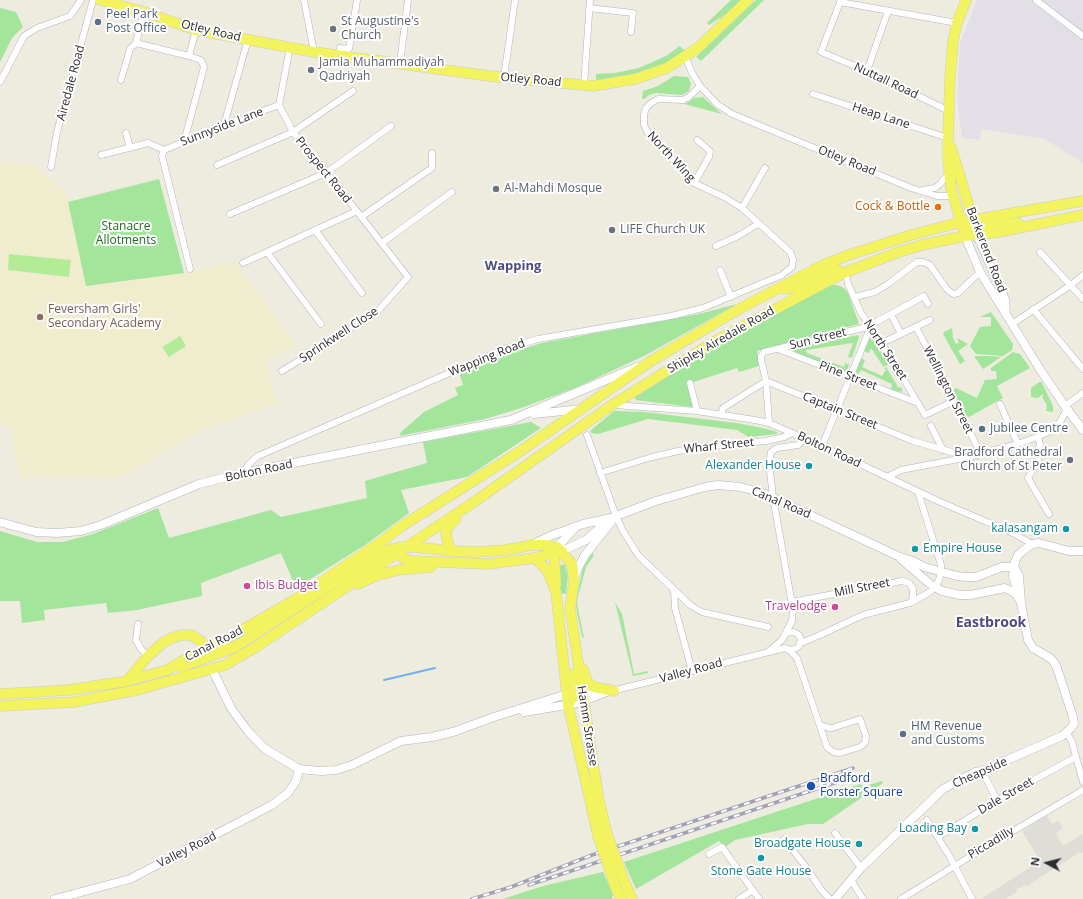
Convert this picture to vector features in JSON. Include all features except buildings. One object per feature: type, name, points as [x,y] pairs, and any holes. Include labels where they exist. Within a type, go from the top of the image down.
[{"type":"main road","name":"Otley Road","points":[[100,0],[144,12],[196,30],[314,52],[489,76],[594,86],[634,79],[667,68],[685,56]]},
{"type":"main road","points":[[685,56],[707,40],[748,0]]},
{"type":"main road","name":"Barkerend Road","points":[[965,236],[953,196],[949,172],[948,138],[951,58],[957,23],[966,0]]},
{"type":"main road","name":"Barkerend Road","points":[[948,138],[975,228]]},
{"type":"main road","name":"Shipley Airedale Road","points":[[400,549],[474,502],[612,404],[717,340],[832,279],[846,272],[907,249],[945,239],[965,236],[975,228],[1083,200]]},
{"type":"main road","name":"Shipley Airedale Road","points":[[402,526],[470,484],[651,361],[739,309],[823,265],[911,235],[961,222],[975,228],[1071,218],[1083,215]]},
{"type":"main road","points":[[774,291],[799,287],[838,269],[846,272]]},
{"type":"main road","points":[[582,409],[612,404]]},
{"type":"main road","points":[[452,551],[446,534],[447,528],[474,502]]},
{"type":"main road","points":[[0,694],[69,690],[127,681],[186,666],[207,653],[235,646],[372,558],[388,550],[400,549],[402,526]]},
{"type":"main road","name":"Canal Road","points":[[207,653],[223,641],[296,599],[381,542],[402,526]]},
{"type":"main road","points":[[533,544],[546,545],[558,550],[556,592]]},
{"type":"main road","name":"Canal Road","points":[[0,706],[74,702],[137,690],[225,664],[240,657],[400,549],[476,552],[505,550],[533,544]]},
{"type":"main road","name":"Canal Road","points":[[400,549],[403,558],[411,561],[469,562],[488,564],[535,558],[558,550]]},
{"type":"main road","name":"Hamm Strasse","points":[[558,550],[572,564],[574,582],[570,608],[576,642],[577,696],[568,705],[598,836],[620,884],[632,899]]},
{"type":"main road","name":"Hamm Strasse","points":[[535,558],[547,570],[556,592],[577,696],[593,763],[599,800],[620,884],[621,899]]},
{"type":"main road","name":"Canal Road","points":[[336,593],[378,575],[399,570],[456,566],[469,562]]},
{"type":"main road","points":[[127,681],[148,656],[164,642],[182,634],[191,635],[202,642],[212,669]]},
{"type":"main road","points":[[576,642],[588,683],[594,687],[614,691]]},
{"type":"street","points":[[0,82],[24,36],[38,28],[70,16],[81,0]]},
{"type":"street","name":"Airedale Road","points":[[51,167],[57,132],[93,0]]},
{"type":"street","points":[[304,0],[314,52]]},
{"type":"street","points":[[340,48],[349,49],[356,0]]},
{"type":"street","points":[[400,63],[408,0]]},
{"type":"street","points":[[504,77],[515,0]]},
{"type":"street","points":[[584,85],[590,0]]},
{"type":"street","points":[[1036,0],[1083,36]]},
{"type":"street","points":[[840,1],[957,23]]},
{"type":"street","name":"Nuttall Road","points":[[840,1],[821,52],[867,71],[949,111]]},
{"type":"street","points":[[589,8],[633,13],[631,32]]},
{"type":"street","points":[[867,71],[888,11]]},
{"type":"street","points":[[121,80],[130,49],[136,43],[144,12]]},
{"type":"street","points":[[189,56],[196,30]]},
{"type":"street","points":[[224,125],[248,39]]},
{"type":"street","points":[[136,43],[201,60],[204,67],[184,142]]},
{"type":"street","points":[[280,105],[290,47]]},
{"type":"street","name":"Otley Road","points":[[685,56],[692,73],[700,86],[718,104],[743,119],[920,191],[937,196],[953,196]]},
{"type":"street","name":"North Wing","points":[[700,86],[689,97],[683,100],[658,99],[651,103],[646,108],[644,115],[644,125],[648,133],[694,183],[724,197],[742,208],[790,252],[793,259],[792,266]]},
{"type":"street","points":[[217,166],[293,132],[353,91]]},
{"type":"street","name":"Heap Lane","points":[[813,94],[948,138]]},
{"type":"street","name":"Sunnyside Lane","points":[[164,150],[224,125],[280,105]]},
{"type":"street","name":"Prospect Road","points":[[280,105],[293,132],[408,277]]},
{"type":"street","points":[[230,214],[326,173],[391,126]]},
{"type":"street","points":[[126,133],[130,148]]},
{"type":"street","points":[[694,183],[709,157],[710,151],[697,140]]},
{"type":"street","points":[[101,155],[148,144],[164,150],[162,156],[190,268]]},
{"type":"street","points":[[243,263],[315,230],[359,214],[432,168],[432,153]]},
{"type":"street","points":[[742,208],[765,168]]},
{"type":"street","points":[[920,191],[935,188],[949,172]]},
{"type":"street","points":[[382,243],[452,192]]},
{"type":"street","points":[[716,246],[738,236],[758,224]]},
{"type":"street","name":"Barkerend Road","points":[[975,228],[1005,299],[1007,316]]},
{"type":"street","points":[[315,230],[362,293]]},
{"type":"street","name":"Barkerend Road","points":[[965,236],[980,272],[1066,408],[1083,430]]},
{"type":"street","points":[[267,252],[321,324]]},
{"type":"street","points":[[1040,252],[1083,299]]},
{"type":"street","points":[[855,297],[874,292],[888,284],[917,262],[923,262],[930,265],[946,288],[954,294],[958,293],[980,272]]},
{"type":"street","name":"Wapping Road","points":[[243,473],[249,464],[258,456],[507,348],[538,338],[671,316],[697,310],[732,297],[782,275],[792,266]]},
{"type":"street","points":[[720,270],[732,297]]},
{"type":"street","name":"North Street","points":[[846,272],[848,284],[862,313],[874,324],[882,343],[925,415],[954,401]]},
{"type":"street","points":[[1012,324],[1071,285],[1083,275]]},
{"type":"street","name":"Sprinkwell Close","points":[[282,371],[377,312],[408,277]]},
{"type":"street","points":[[832,279],[848,284]]},
{"type":"street","name":"Sun Street","points":[[766,382],[761,360],[761,356],[764,352],[874,324],[924,296],[928,304]]},
{"type":"street","points":[[1033,309],[1083,369]]},
{"type":"street","points":[[891,314],[901,334]]},
{"type":"street","points":[[882,343],[930,320]]},
{"type":"street","points":[[822,446],[850,377],[874,324]]},
{"type":"street","name":"Wellington Street","points":[[916,327],[980,454]]},
{"type":"street","name":"Pine Street","points":[[778,349],[918,403]]},
{"type":"street","name":"Bolton Road","points":[[0,522],[36,532],[57,533],[81,531],[101,525],[199,484],[243,473],[511,420],[651,361]]},
{"type":"street","points":[[721,415],[723,408],[766,382],[769,423]]},
{"type":"street","name":"Captain Street","points":[[766,382],[913,441],[969,457]]},
{"type":"street","points":[[690,383],[697,411]]},
{"type":"street","points":[[887,477],[901,470],[969,457],[1018,444],[1037,437],[1048,432],[1060,422],[1066,408],[1083,393]]},
{"type":"street","name":"Bolton Road","points":[[612,404],[697,411],[769,423],[822,446],[918,492],[1014,534],[1032,544]]},
{"type":"street","points":[[1000,404],[1018,444]]},
{"type":"street","name":"Bolton Road","points":[[525,415],[582,409]]},
{"type":"street","points":[[931,426],[943,450]]},
{"type":"street","name":"Wharf Street","points":[[600,473],[652,457],[696,447],[766,441],[784,437],[792,433]]},
{"type":"street","points":[[587,435],[613,517],[638,555],[674,591],[690,605],[702,612],[768,627]]},
{"type":"street","points":[[1037,437],[1040,444],[1038,462],[1028,478],[1049,514]]},
{"type":"street","points":[[797,658],[800,644],[798,634],[792,621],[792,602],[773,497],[769,463],[771,452],[777,448],[798,445],[805,439]]},
{"type":"street","name":"Canal Road","points":[[533,544],[550,536],[613,517],[656,501],[711,486],[740,487],[773,497],[900,557],[913,561],[940,576],[976,576],[1002,567],[1014,567]]},
{"type":"street","points":[[786,648],[794,650],[800,644],[814,637],[868,613],[910,603],[935,588],[940,576],[940,565],[918,492]]},
{"type":"street","points":[[574,582],[578,568],[585,555],[613,517]]},
{"type":"street","name":"Canal Road","points":[[558,550],[586,540],[613,517]]},
{"type":"street","points":[[558,550],[576,527]]},
{"type":"street","points":[[1021,603],[1013,576],[1018,555],[1032,544],[1039,543],[1069,551],[1083,551]]},
{"type":"street","name":"Canal Road","points":[[900,557],[935,588],[948,593],[971,595],[1005,588],[1015,593],[1021,603]]},
{"type":"street","name":"Mill Street","points":[[792,602],[898,581],[907,582],[911,585],[914,593],[910,603]]},
{"type":"street","points":[[674,591],[675,608],[692,671]]},
{"type":"street","name":"Cheapside","points":[[835,899],[861,868],[943,790],[976,772],[982,771],[1057,739],[1067,733],[1074,724],[1074,717],[1054,662],[1033,648],[1028,640],[1021,603]]},
{"type":"street","points":[[769,651],[782,640],[792,621]]},
{"type":"street","points":[[138,624],[136,640],[141,649],[148,656]]},
{"type":"street","points":[[786,633],[791,631],[814,637]]},
{"type":"street","points":[[782,640],[786,648],[797,658],[827,747],[833,752],[840,753],[860,747],[865,743],[866,736],[860,719],[832,728],[820,725]]},
{"type":"street","name":"Valley Road","points":[[212,669],[231,708],[247,730],[264,748],[299,769],[321,771],[336,770],[352,765],[401,741],[414,738],[432,737],[453,732],[494,717],[577,696],[614,691],[769,651],[786,648]]},
{"type":"street","name":"Valley Road","points":[[494,717],[568,705],[577,696]]},
{"type":"street","points":[[1067,733],[1072,742],[1083,782]]},
{"type":"street","name":"Dale Street","points":[[938,837],[997,800],[1076,757]]},
{"type":"street","name":"Valley Road","points":[[55,899],[130,878],[272,805],[288,793],[296,781],[299,769]]},
{"type":"street","points":[[982,771],[997,800]]},
{"type":"street","name":"Piccadilly","points":[[901,899],[1083,790]]},
{"type":"street","points":[[927,820],[972,899]]},
{"type":"street","points":[[835,833],[861,868]]},
{"type":"street","points":[[784,839],[806,867],[822,891],[830,899]]},
{"type":"street","points":[[709,854],[722,847],[759,899]]},
{"type":"street","points":[[851,880],[863,899]]},
{"type":"street","points":[[739,899],[753,890]]},
{"type":"shaded area","points":[[977,0],[1083,0],[1083,163],[1045,139],[981,129],[980,140],[962,138],[957,98],[960,43]]},
{"type":"shaded area","points":[[0,161],[36,165],[67,195],[87,286],[184,273],[235,261],[296,345],[266,362],[277,404],[202,430],[122,477],[21,478],[8,425],[0,425]]},
{"type":"shaded area","points":[[1047,815],[1052,824],[1058,821],[1059,823],[1060,822],[1063,828],[1056,833],[1063,846],[1083,834],[1083,853],[1080,852],[1027,886],[1025,885],[1016,890],[1017,892],[1005,899],[981,899],[1040,861],[1022,831]]},
{"type":"green space","points":[[731,0],[741,0],[729,12],[709,25],[707,23]]},
{"type":"green space","points":[[756,0],[764,0],[701,61],[696,57]]},
{"type":"green space","points":[[0,8],[16,12],[23,27],[12,38],[0,62]]},
{"type":"green space","points":[[680,46],[685,51],[664,64],[632,76],[596,81],[596,74],[615,73],[639,68],[666,56]]},
{"type":"green space","points":[[674,76],[688,77],[691,84],[689,91],[682,95],[655,93],[642,99],[643,91],[658,86]]},
{"type":"green space","points":[[703,97],[722,114],[684,104],[694,98]]},
{"type":"green space","name":"Stanacre Allotments","points":[[159,179],[184,273],[86,286],[68,202]]},
{"type":"green space","points":[[9,254],[71,260],[69,277],[8,270]]},
{"type":"green space","points":[[828,285],[837,285],[844,288],[848,293],[859,324],[757,351],[759,366],[739,372],[737,368],[687,384],[693,405],[692,407],[636,400],[635,397],[644,392],[644,390],[685,363]]},
{"type":"green space","points":[[737,304],[646,355],[575,388],[521,408],[485,419],[400,436],[401,432],[424,412],[458,395],[455,388],[463,385],[459,372],[542,343],[699,314]]},
{"type":"green space","points":[[991,312],[1013,344],[1012,350],[1003,356],[976,354],[970,346],[980,327],[991,326],[991,317],[980,317]]},
{"type":"green space","points":[[952,328],[953,338],[956,344],[959,343],[957,338],[968,344],[958,351],[965,361],[960,364],[943,334]]},
{"type":"green space","points":[[858,335],[859,337],[852,358],[848,357],[853,343],[806,350],[807,353],[844,367],[845,363],[849,365],[846,373],[791,349]]},
{"type":"green space","points":[[180,336],[186,346],[169,357],[162,347]]},
{"type":"green space","points":[[873,337],[890,365],[883,366],[871,348],[869,353],[864,351],[870,338]]},
{"type":"green space","points":[[1013,352],[1020,354],[1030,368],[997,386],[1003,398],[967,418],[953,390],[956,388],[977,398],[985,380],[997,379],[996,371],[991,371],[991,368]]},
{"type":"green space","points":[[974,356],[989,356],[1001,357],[983,369]]},
{"type":"green space","points":[[861,358],[865,360],[862,367],[882,376],[886,370],[884,368],[886,367],[898,387],[902,388],[902,392],[891,390],[892,384],[861,370],[857,376],[853,375]]},
{"type":"green space","points":[[1041,381],[1053,406],[1053,412],[1046,411],[1047,405],[1042,397],[1043,394],[1038,398],[1031,397],[1031,388]]},
{"type":"green space","points":[[614,411],[645,412],[736,423],[763,428],[777,432],[777,434],[749,437],[737,430],[648,419],[598,434],[590,431]]},
{"type":"green space","points":[[531,422],[541,428],[467,477],[401,490],[409,513],[365,545],[296,588],[281,553],[201,583],[202,596],[137,610],[108,613],[106,603],[44,610],[45,620],[22,623],[20,601],[0,601],[0,531],[37,542],[63,542],[93,534],[158,508],[169,538],[271,510],[281,517],[367,498],[365,481],[427,463],[423,442]]},
{"type":"green space","points":[[592,553],[594,555],[586,567],[577,604],[584,638],[582,637],[576,600],[583,568]]},
{"type":"green space","points":[[564,564],[568,575],[566,594],[560,593],[557,567]]},
{"type":"green space","points":[[615,602],[622,614],[634,674],[648,671],[648,673],[633,676]]},
{"type":"green space","points":[[882,781],[883,783],[823,824],[808,824],[735,840],[725,847],[719,841],[636,889],[624,862],[861,784],[863,787]]},
{"type":"green space","points":[[603,872],[613,894],[612,899],[503,899],[543,886]]},
{"type":"waterway","points":[[384,680],[435,668]]},
{"type":"railway","points":[[472,899],[511,887],[592,855],[853,768]]},
{"type":"railway","points":[[529,885],[855,776]]},
{"type":"place","name":"Peel Park Post Office","points":[[98,22]]},
{"type":"place","name":"St Augustine's Church","points":[[333,29]]},
{"type":"place","name":"Jamia Muhammadiyah Qadriyah","points":[[311,70]]},
{"type":"place","name":"Al‐Mahdi Mosque","points":[[496,189]]},
{"type":"place","name":"Cock & Bottle","points":[[938,207]]},
{"type":"place","name":"LIFE Church UK","points":[[612,230]]},
{"type":"place","name":"Feversham Girls' Secondary Academy","points":[[40,317]]},
{"type":"place","name":"Jubilee Centre","points":[[982,429]]},
{"type":"place","name":"Bradford Cathedral Church of St Peter","points":[[1070,460]]},
{"type":"place","name":"Alexander House","points":[[809,466]]},
{"type":"place","name":"kalasangam","points":[[1066,529]]},
{"type":"place","name":"Empire House","points":[[915,549]]},
{"type":"place","name":"Ibis Budget","points":[[247,586]]},
{"type":"place","name":"Travelodge","points":[[835,607]]},
{"type":"place","name":"HM Revenue and Customs","points":[[903,734]]},
{"type":"place","name":"Bradford Forster Square","points":[[811,786]]},
{"type":"place","name":"Loading Bay","points":[[975,829]]},
{"type":"place","name":"Broadgate House","points":[[859,844]]},
{"type":"place","name":"Stone Gate House","points":[[761,858]]},
{"type":"district","name":"Wapping","points":[[513,266]]},
{"type":"district","name":"Eastbrook","points":[[991,623]]}]
